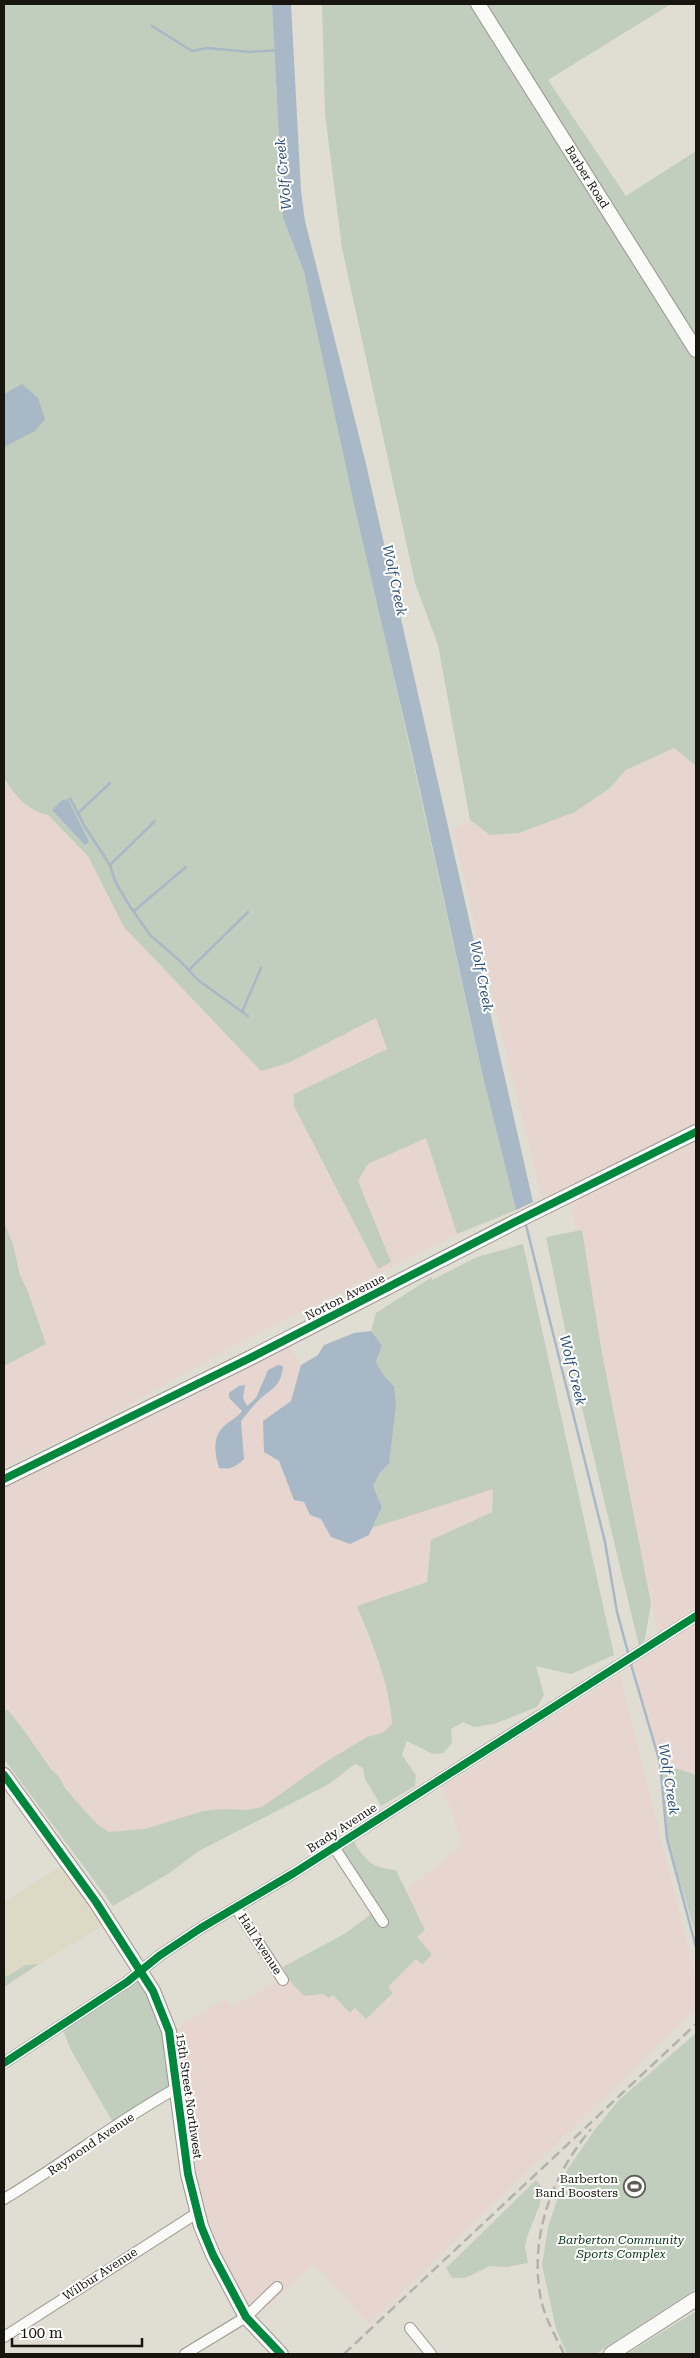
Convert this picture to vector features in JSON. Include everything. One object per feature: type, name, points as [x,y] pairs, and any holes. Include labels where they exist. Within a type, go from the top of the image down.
[{"type":"main road","name":"Barber Road","points":[[478,4],[696,350]]},
{"type":"main road","name":"Norton Avenue","points":[[4,1479],[248,1359],[515,1222],[696,1132]]},
{"type":"main road","name":"15th Street Northwest","points":[[4,1775],[142,1970],[163,2012],[169,2030],[188,2174],[197,2213],[212,2255],[246,2317],[281,2354]]},
{"type":"main road","points":[[611,2354],[696,2299]]},
{"type":"street","name":"Brady Avenue","points":[[4,2063],[127,1982],[159,1956],[619,1667],[696,1616]]},
{"type":"street","points":[[334,1847],[383,1922]]},
{"type":"street","name":"Hall Avenue","points":[[236,1908],[283,1980]]},
{"type":"street","name":"Raymond Avenue","points":[[4,2199],[177,2088]]},
{"type":"street","name":"Wilbur Avenue","points":[[4,2337],[197,2213]]},
{"type":"street","points":[[185,2354],[246,2317],[277,2288]]},
{"type":"street","points":[[410,2328],[430,2354]]},
{"type":"shaded area","points":[[4,725],[176,797],[294,940],[388,995],[401,1058],[457,1234],[226,1350],[99,1422],[4,1467],[4,1366],[46,1344],[20,1275],[13,1244],[4,1222]]},
{"type":"shaded area","points":[[674,748],[696,766],[696,1132],[544,1208],[452,829],[470,821],[490,835],[610,788],[626,770]]},
{"type":"shaded area","points":[[696,1140],[696,1616],[659,1641],[570,1199]]},
{"type":"shaded area","points":[[287,1344],[301,1365],[291,1401],[263,1421],[294,1500],[304,1502],[310,1515],[321,1518],[331,1537],[369,1535],[372,1528],[493,1488],[492,1512],[431,1540],[427,1582],[357,1606],[385,1680],[391,1707],[392,1724],[382,1733],[367,1737],[262,1807],[247,1810],[224,1809],[203,1811],[145,1829],[109,1832],[97,1824],[76,1801],[9,1711],[4,1709],[4,1485]]},
{"type":"shaded area","points":[[696,1620],[696,1775],[660,1763],[631,1664]]},
{"type":"shaded area","points":[[620,1674],[696,1980],[696,2009],[369,2324],[314,2264],[258,2316],[231,2280],[208,2234],[194,2174],[173,2031],[226,1998],[232,2008],[287,1975],[290,1981],[313,1995],[333,1995],[349,2013],[355,2008],[366,2019],[393,1993],[388,1987],[417,1959],[422,1964],[431,1953],[417,1937],[425,1930],[406,1890],[463,1846],[443,1787]]},
{"type":"shaded area","points":[[64,1864],[107,1923],[39,1964],[26,1965],[4,1978],[4,1903]]},
{"type":"green space","points":[[4,4],[272,4],[283,218],[304,272],[483,1077],[516,1210],[457,1234],[426,1138],[368,1164],[358,1181],[391,1262],[378,1269],[294,1106],[294,1094],[387,1049],[376,1018],[288,1063],[261,1071],[124,927],[88,856],[48,815],[34,810],[22,801],[4,778]]},
{"type":"green space","points":[[322,4],[671,4],[548,80],[626,196],[696,151],[696,766],[674,748],[626,770],[610,788],[575,812],[519,833],[490,835],[470,820],[438,645],[415,583],[342,248],[325,114]]},
{"type":"green space","points":[[4,1222],[13,1244],[20,1275],[46,1344],[4,1366]]},
{"type":"green space","points":[[582,1230],[601,1348],[651,1603],[645,1639],[639,1646],[577,1387],[546,1237]]},
{"type":"green space","points":[[523,1244],[614,1655],[571,1674],[536,1666],[544,1695],[537,1707],[494,1724],[474,1727],[463,1722],[451,1729],[452,1743],[443,1753],[433,1754],[407,1741],[402,1755],[416,1775],[415,1786],[381,1806],[365,1779],[363,1768],[355,1764],[329,1784],[199,1851],[168,1874],[113,1906],[4,1759],[4,1709],[9,1711],[76,1801],[97,1824],[109,1832],[145,1829],[203,1811],[224,1809],[247,1810],[262,1807],[327,1761],[367,1737],[382,1733],[392,1724],[391,1709],[384,1679],[357,1606],[427,1582],[431,1540],[492,1512],[493,1489],[372,1528],[382,1507],[373,1486],[380,1473],[389,1464],[394,1386],[385,1377],[376,1362],[382,1345],[371,1331],[376,1313],[432,1277],[432,1280],[477,1257]]},
{"type":"green space","points":[[660,1763],[696,1775],[696,1935],[667,1839]]},
{"type":"green space","points":[[350,1836],[364,1856],[373,1864],[396,1870],[425,1930],[417,1937],[431,1953],[431,1956],[422,1964],[416,1959],[388,1987],[393,1993],[366,2019],[355,2008],[350,2013],[333,1995],[329,1998],[323,1994],[304,1996],[290,1981],[283,1967],[346,1933],[376,1910],[334,1847]]},
{"type":"green space","points":[[39,1964],[4,1987],[4,1978],[26,1965]]},
{"type":"green space","points":[[141,1974],[161,2013],[175,2086],[114,2124],[72,2052],[61,2026]]},
{"type":"green space","name":"Barberton Community Sports Complex","points":[[696,2033],[696,2289],[596,2354],[567,2354],[556,2329],[542,2265],[548,2227],[567,2170],[596,2128],[619,2100]]},
{"type":"green space","points":[[536,2180],[542,2187],[540,2204],[525,2247],[528,2263],[507,2267],[490,2266],[465,2278],[452,2278],[446,2268]]},
{"type":"green space","points":[[696,2311],[696,2354],[627,2354]]},
{"type":"water","points":[[272,4],[291,4],[301,191],[305,221],[366,464],[533,1202],[516,1210],[483,1077],[412,754],[356,513],[304,272],[283,218]]},
{"type":"water","points":[[22,384],[38,398],[45,419],[35,431],[4,447],[4,394]]},
{"type":"water","points":[[68,799],[89,842],[85,845],[52,810],[62,800]]},
{"type":"water","points":[[371,1331],[382,1345],[376,1362],[385,1377],[394,1386],[396,1404],[389,1464],[380,1473],[373,1486],[382,1507],[369,1535],[350,1544],[331,1537],[321,1519],[310,1515],[304,1502],[294,1500],[279,1461],[264,1452],[263,1421],[291,1401],[301,1365],[318,1355],[324,1345],[354,1333]]},
{"type":"water","points":[[278,1365],[283,1366],[278,1383],[258,1401],[241,1421],[244,1459],[233,1467],[219,1468],[216,1458],[217,1436],[223,1427],[242,1411],[229,1398],[229,1393],[239,1386],[245,1385],[243,1398],[247,1406],[256,1398],[268,1370]]},
{"type":"waterway","points":[[152,26],[192,51],[207,48],[250,52],[278,50]]},
{"type":"waterway","points":[[77,814],[110,783]]},
{"type":"waterway","points":[[70,798],[85,827],[110,865],[115,881],[129,905],[150,935],[180,961],[198,980],[248,1016]]},
{"type":"waterway","points":[[110,865],[155,821]]},
{"type":"waterway","points":[[134,911],[186,867]]},
{"type":"waterway","points":[[189,970],[248,912]]},
{"type":"waterway","points":[[242,1012],[261,968]]},
{"type":"waterway","name":"Wolf Creek","points":[[525,1221],[605,1542],[617,1612],[629,1656]]},
{"type":"waterway","name":"Wolf Creek","points":[[630,1661],[660,1763],[667,1839],[696,1947]]},
{"type":"railway","points":[[344,2354],[696,2024]]},
{"type":"railway","points":[[564,2354],[550,2325],[540,2294],[538,2249],[542,2227],[556,2185],[577,2147],[591,2129]]},
{"type":"cycle path","points":[[4,1479],[248,1359],[515,1222],[696,1132]]},
{"type":"cycle path","points":[[4,2063],[127,1982],[159,1956],[201,1928],[294,1873],[696,1616]]},
{"type":"cycle path","points":[[4,1775],[96,1902],[153,1991],[169,2031],[188,2174],[201,2226],[213,2255],[246,2317],[281,2354]]},
{"type":"place","name":"Barberton Band Boosters","points":[[634,2186]]}]
